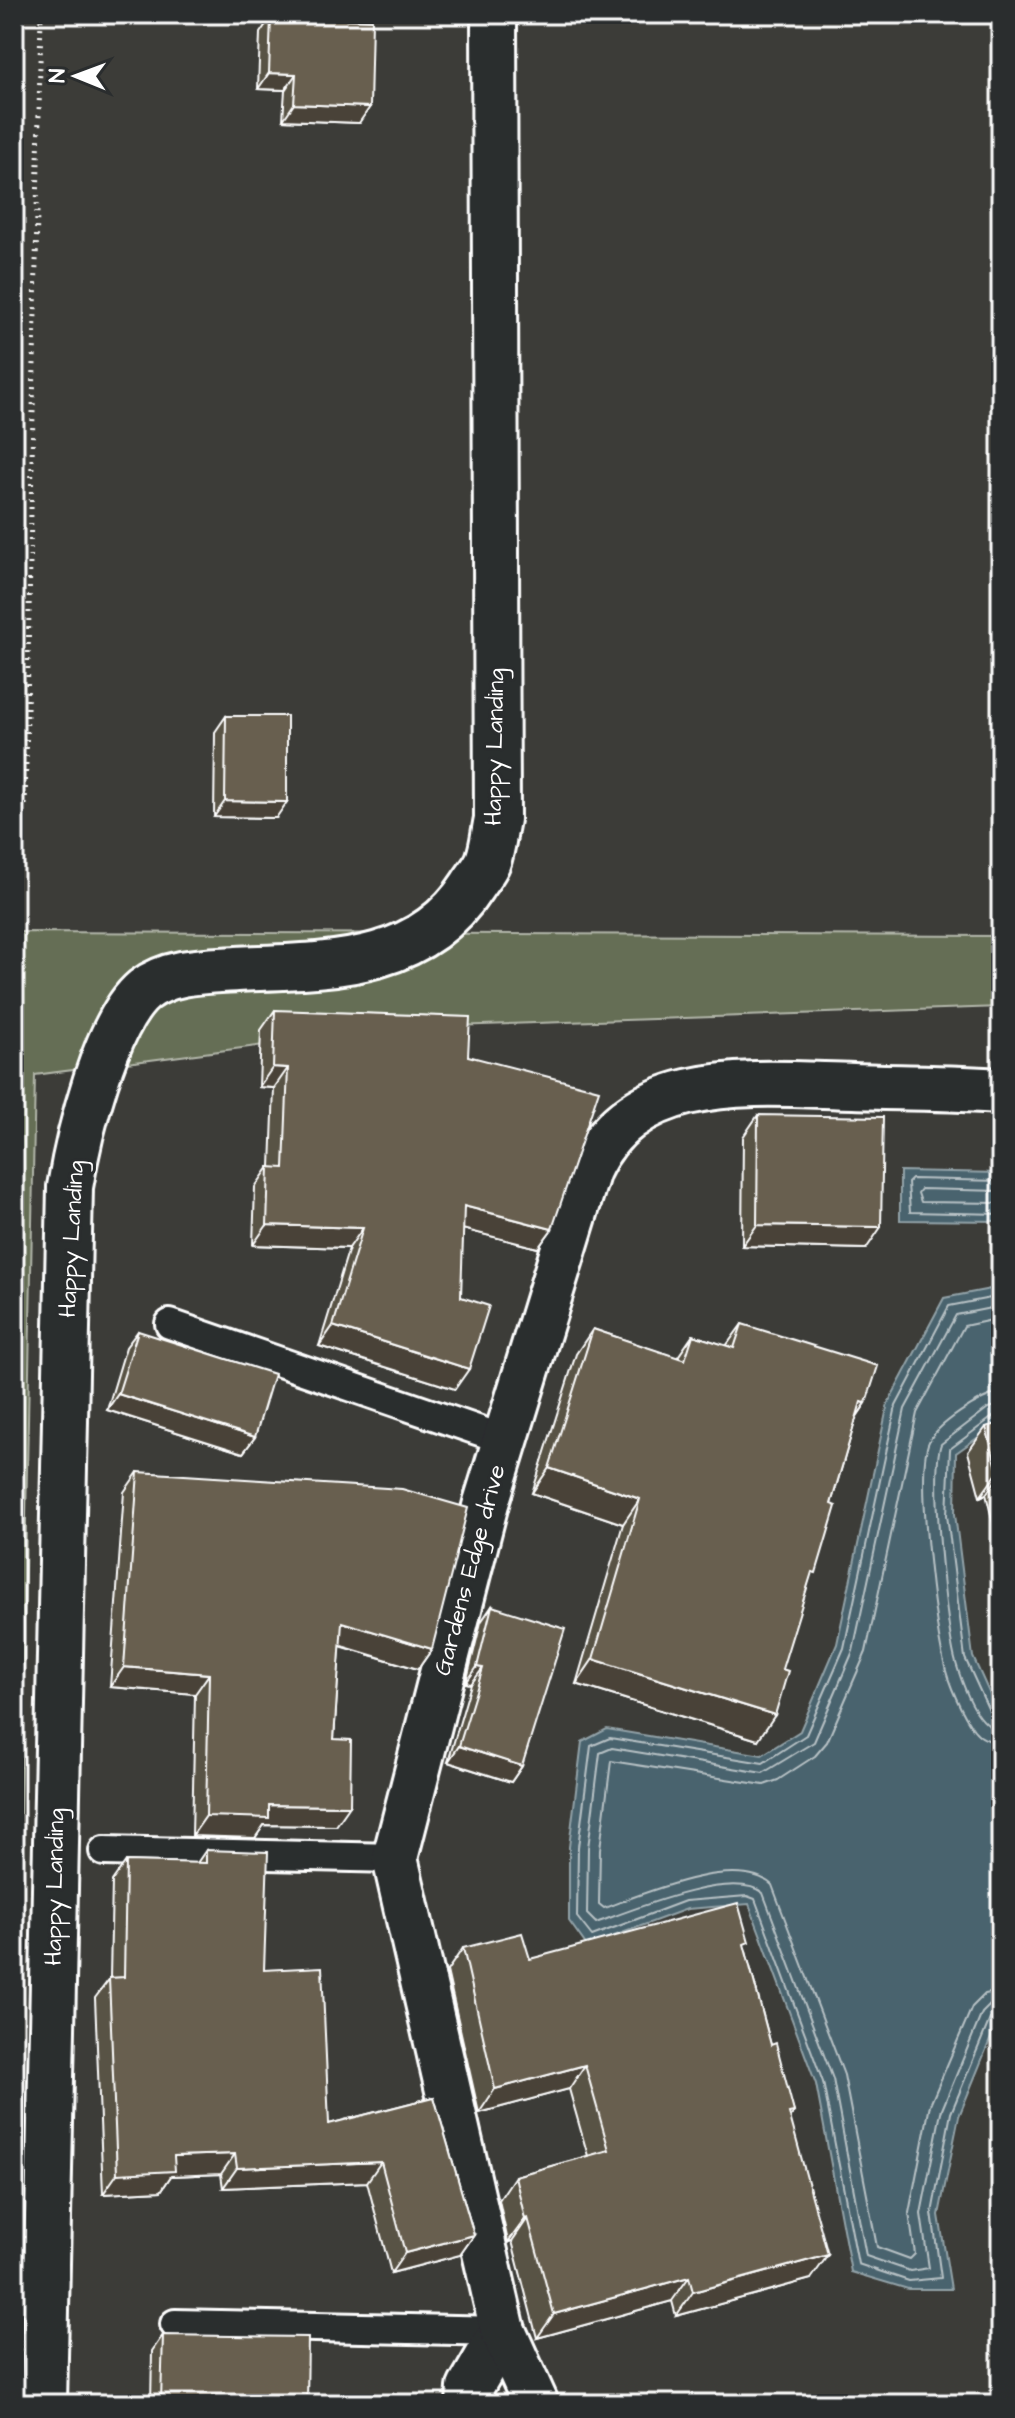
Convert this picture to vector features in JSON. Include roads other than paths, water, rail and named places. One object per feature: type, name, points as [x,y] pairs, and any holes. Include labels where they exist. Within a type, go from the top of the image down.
[{"type":"street","name":"Happy Landing","points":[[44,2404],[70,1187],[77,1144],[105,1053],[145,990],[188,972],[329,964],[400,949],[428,934],[463,901],[488,861],[497,819],[494,14]]},
{"type":"street","name":"Gardens Edge drive","points":[[536,2404],[503,2331],[395,1858],[486,1503],[588,1170],[602,1144],[630,1116],[676,1094],[727,1086],[1001,1091]]},
{"type":"street","points":[[469,2404],[470,2388],[503,2331]]},
{"type":"lane","points":[[170,1324],[506,1440]]},
{"type":"lane","points":[[104,1851],[395,1858]]},
{"type":"lane","points":[[175,2324],[503,2331]]},
{"type":"water","points":[[900,1171],[1001,1173],[1000,1221],[900,1220]]},
{"type":"water","points":[[1001,1287],[1001,1421],[956,1453],[955,1514],[973,1657],[1001,1719],[1001,2013],[959,2116],[939,2215],[951,2289],[908,2289],[851,2272],[816,2084],[749,1904],[687,1909],[587,1946],[569,1921],[569,1847],[582,1742],[607,1729],[762,1755],[800,1731],[837,1644],[888,1403],[944,1298]]}]
